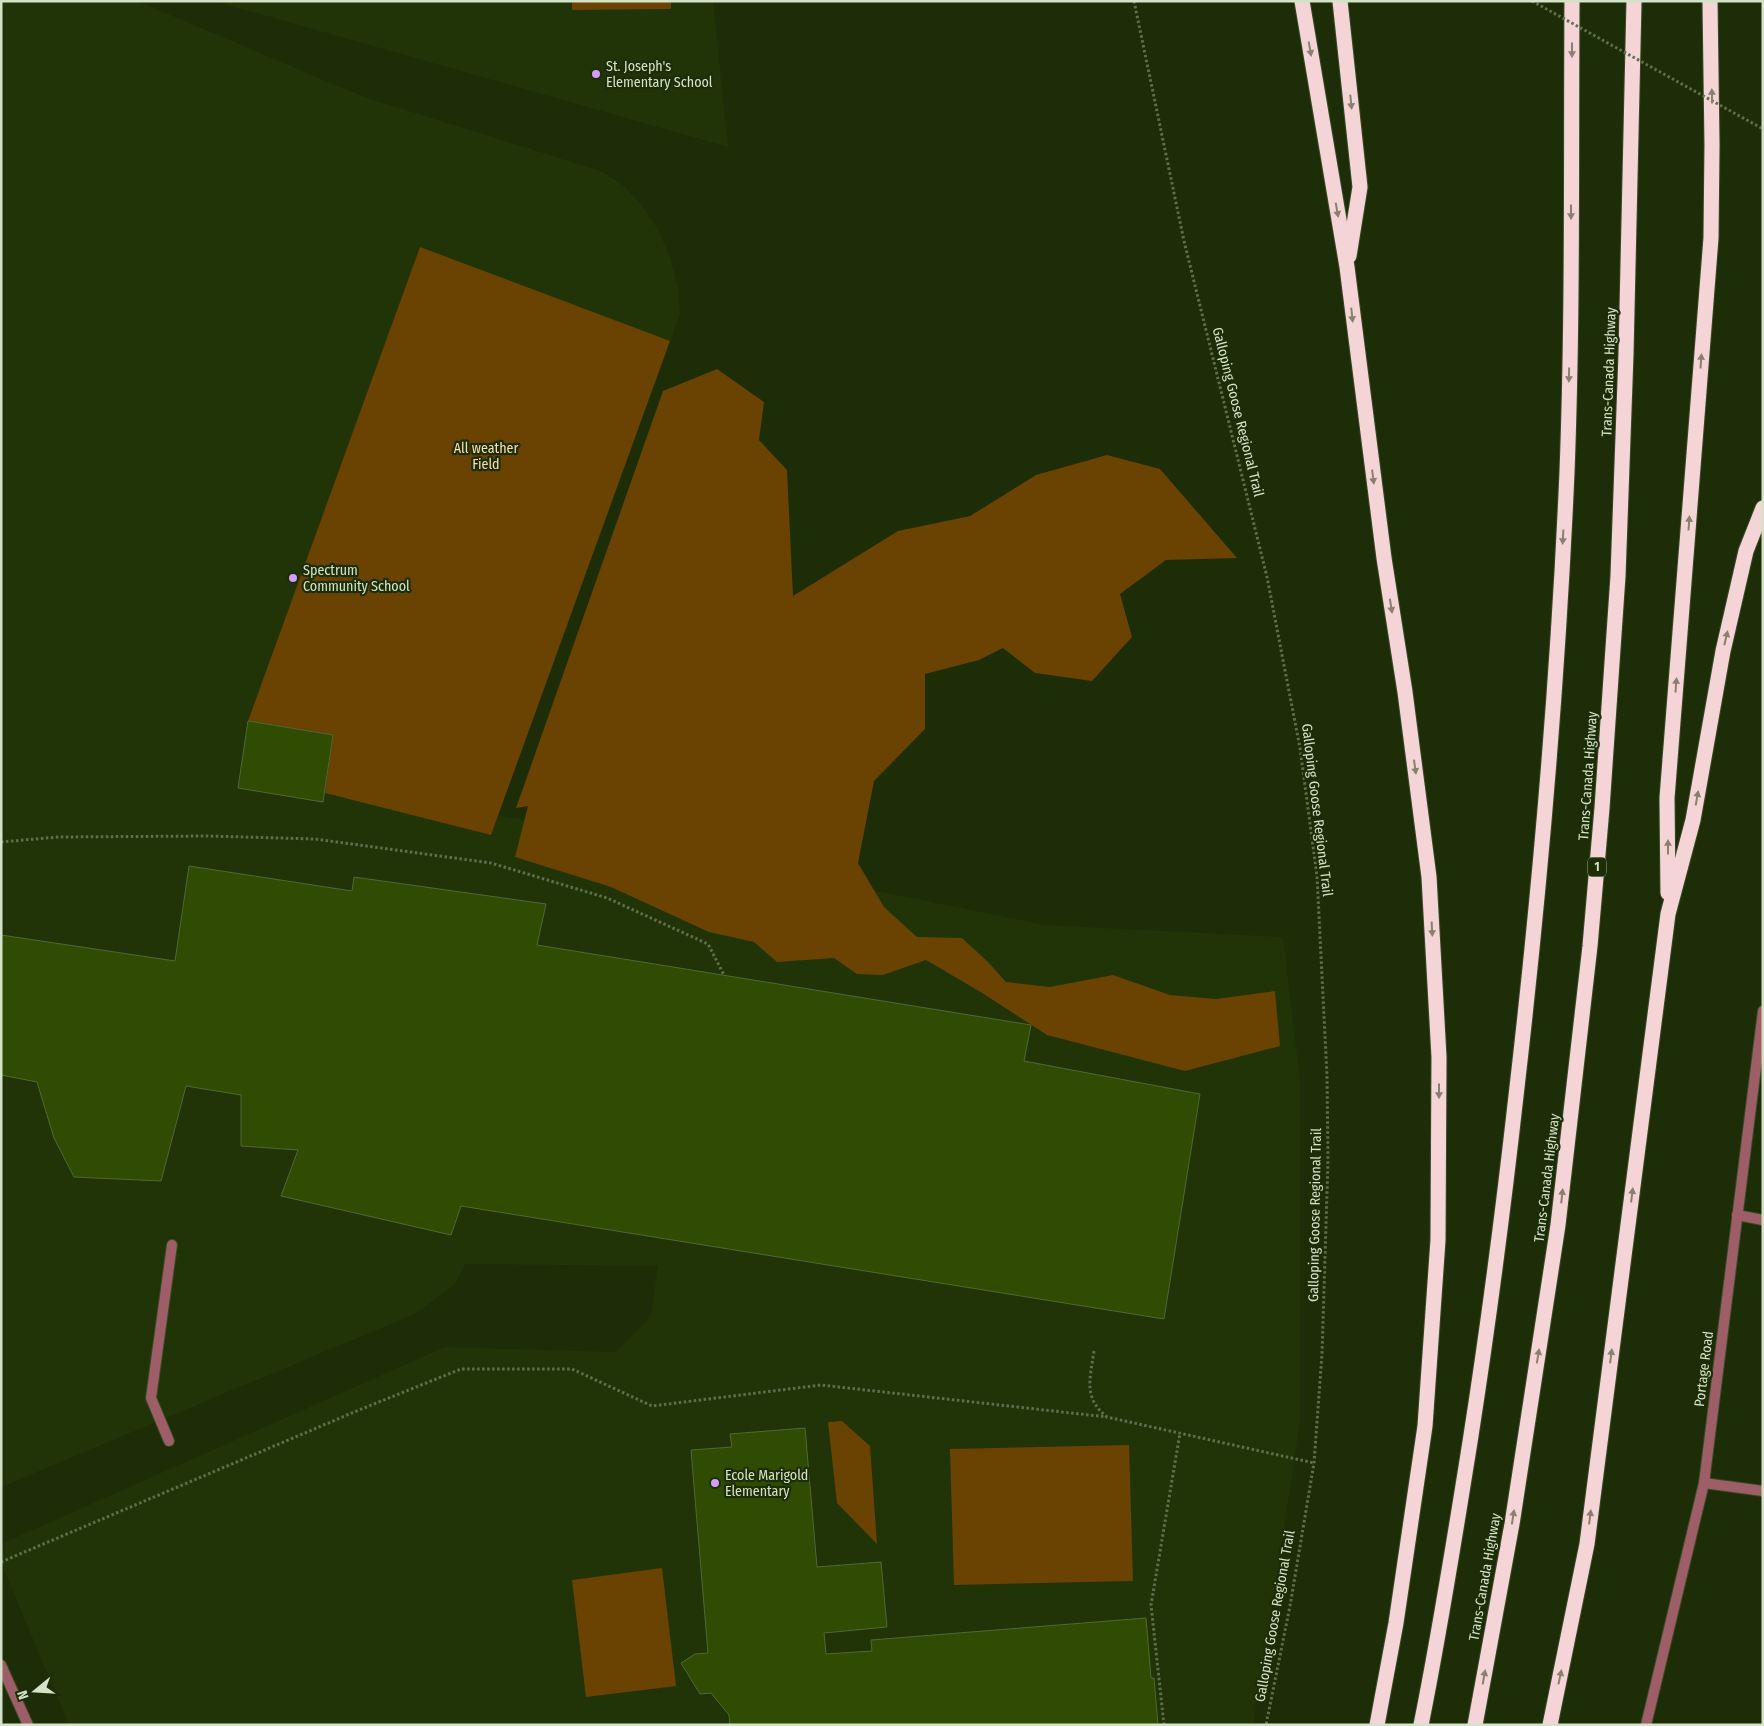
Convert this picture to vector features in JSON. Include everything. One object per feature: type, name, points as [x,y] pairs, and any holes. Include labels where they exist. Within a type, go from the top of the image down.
[{"type":"highway","points":[[1302,1],[1347,267],[1384,558],[1429,877],[1439,1057],[1438,1240],[1425,1426],[1396,1623],[1377,1725]]},
{"type":"highway","points":[[1340,1],[1360,187],[1347,267]]},
{"type":"highway","points":[[1421,1725],[1461,1501],[1503,1214],[1543,841],[1556,687],[1567,468],[1571,266],[1572,1]]},
{"type":"highway","name":"Trans-Canada Highway","points":[[1475,1725],[1512,1524],[1558,1225],[1593,916],[1618,576],[1626,354],[1634,1]]},
{"type":"highway","points":[[1668,914],[1667,798],[1711,238],[1710,1]]},
{"type":"highway","points":[[1550,1725],[1587,1544],[1668,914],[1693,820],[1723,651],[1746,551],[1763,508]]},
{"type":"street","name":"Portage Road","points":[[1646,1725],[1704,1483],[1763,1012]]},
{"type":"street","points":[[1737,1215],[1763,1220]]},
{"type":"street","points":[[169,1441],[151,1398],[172,1245]]},
{"type":"street","points":[[1704,1483],[1763,1491]]},
{"type":"street","points":[[1,1665],[28,1725]]},
{"type":"path","name":"Galloping Goose Regional Trail","points":[[1134,1],[1184,241],[1267,577],[1300,748],[1316,876],[1327,1076],[1328,1160],[1322,1354],[1314,1462],[1290,1606],[1266,1725]]},
{"type":"path","points":[[1532,1],[1763,129]]},
{"type":"path","points":[[1,842],[68,837],[207,836],[315,840],[491,863],[607,898],[708,944],[724,975]]},
{"type":"path","points":[[1094,1351],[1089,1383],[1090,1395],[1098,1410],[1107,1417]]},
{"type":"path","points":[[1,1562],[359,1410],[461,1369],[572,1369],[652,1406],[821,1385],[1107,1417],[1314,1462]]},
{"type":"path","points":[[1164,1725],[1151,1605],[1180,1433]]},
{"type":"shaded area","name":"Spectrum Community School","points":[[1,1],[137,1],[364,97],[601,171],[624,186],[641,204],[659,231],[671,260],[678,289],[680,314],[498,815],[1045,925],[1283,937],[1300,1080],[1300,1422],[1253,1725],[69,1725],[1,1563],[1,1544],[445,1347],[616,1352],[651,1317],[658,1266],[465,1264],[456,1283],[417,1313],[1,1487]]},
{"type":"shaded area","name":"St. Joseph's Elementary School","points":[[214,1],[713,1],[728,147]]},
{"type":"green space","points":[[572,1],[671,1],[671,9],[572,10]]},
{"type":"green space","name":"All weather Field","points":[[420,247],[670,341],[491,835],[325,793],[333,735],[248,721]]},
{"type":"green space","points":[[717,369],[764,402],[759,440],[787,470],[793,596],[898,531],[970,516],[1036,475],[1107,455],[1160,469],[1237,558],[1166,560],[1120,594],[1132,637],[1092,681],[1035,673],[1003,648],[979,660],[925,674],[925,729],[874,781],[858,863],[884,907],[917,937],[962,938],[1006,982],[1050,987],[1113,975],[1170,995],[1216,999],[1275,991],[1280,1046],[1185,1071],[1047,1035],[979,991],[926,960],[883,975],[857,974],[834,958],[777,962],[754,942],[709,932],[611,887],[515,857],[528,806],[516,808],[663,391]]},
{"type":"green space","points":[[842,1421],[870,1446],[877,1544],[837,1503],[828,1422]]},
{"type":"green space","points":[[1129,1445],[1133,1581],[954,1585],[950,1449]]},
{"type":"green space","points":[[662,1568],[676,1686],[586,1697],[572,1580]]},
{"type":"building","points":[[248,721],[333,735],[323,802],[238,788]]},
{"type":"building","points":[[189,866],[352,891],[354,877],[546,904],[537,945],[1031,1025],[1024,1061],[1200,1094],[1164,1319],[461,1206],[451,1235],[281,1196],[298,1150],[241,1146],[241,1095],[186,1086],[161,1181],[74,1177],[54,1138],[37,1082],[1,1075],[1,935],[175,961]]},
{"type":"building","points":[[805,1428],[817,1567],[881,1562],[887,1627],[824,1633],[826,1654],[872,1651],[871,1640],[1146,1618],[1151,1678],[1154,1678],[1158,1725],[730,1725],[729,1715],[711,1693],[700,1694],[681,1663],[695,1654],[708,1653],[691,1450],[732,1447],[730,1434]]},
{"type":"place","name":"St. Joseph's Elementary School","points":[[596,74]]},
{"type":"place","name":"Spectrum Community School","points":[[293,578]]},
{"type":"place","name":"Ecole Marigold Elementary","points":[[715,1483]]}]
